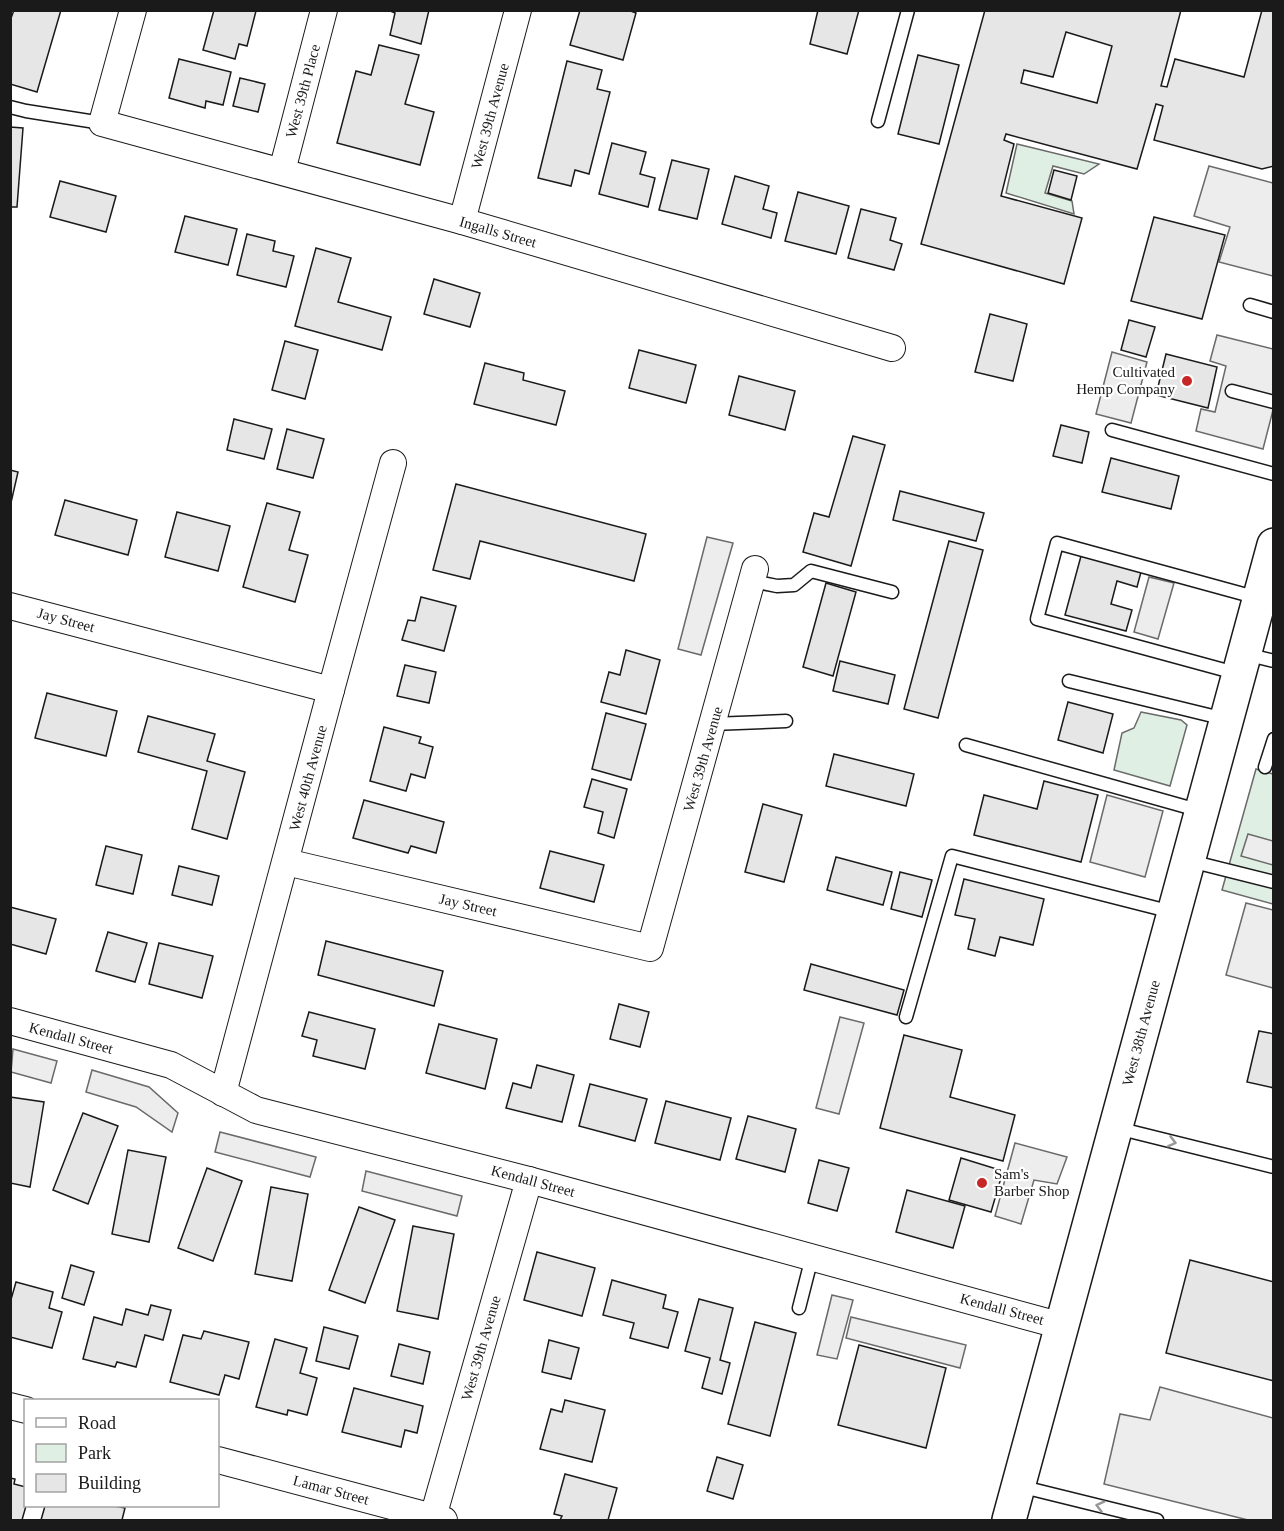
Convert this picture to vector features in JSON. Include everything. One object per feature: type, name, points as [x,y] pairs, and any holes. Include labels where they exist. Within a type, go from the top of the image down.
[{"type":"main road","name":"West 38th Avenue","points":[[1009,1521],[1226,719],[1252,663],[1268,572]]},
{"type":"street","points":[[102,123],[133,10]]},
{"type":"street","name":"West 39th Place","points":[[282,171],[324,10]]},
{"type":"street","name":"West 39th Avenue","points":[[462,221],[518,10]]},
{"type":"street","name":"Ingalls Street","points":[[102,123],[462,221],[892,348]]},
{"type":"street","name":"West 40th Avenue","points":[[223,1093],[393,463]]},
{"type":"street","name":"West 39th Avenue","points":[[650,948],[754,575]]},
{"type":"street","name":"Jay Street","points":[[10,606],[330,690]]},
{"type":"street","name":"Jay Street","points":[[286,862],[650,948]]},
{"type":"street","name":"Kendall Street","points":[[10,1021],[171,1065],[256,1110],[529,1179],[1062,1326]]},
{"type":"street","name":"West 39th Avenue","points":[[439,1519],[529,1179]]},
{"type":"street","name":"Lamar Street","points":[[219,1460],[439,1519]]},
{"type":"lane","points":[[878,121],[908,10]]},
{"type":"lane","points":[[10,107],[102,123]]},
{"type":"lane","points":[[1250,305],[1274,312]]},
{"type":"lane","points":[[1232,391],[1274,402]]},
{"type":"lane","points":[[1112,430],[1274,474]]},
{"type":"lane","points":[[1252,663],[1037,619],[1057,543],[1268,572]]},
{"type":"lane","points":[[754,575],[777,586],[794,585],[811,571],[892,592]]},
{"type":"lane","points":[[1069,681],[1226,719]]},
{"type":"lane","points":[[712,724],[786,721]]},
{"type":"lane","points":[[1265,767],[1274,739]]},
{"type":"lane","points":[[966,745],[1202,811]]},
{"type":"lane","points":[[906,1017],[952,856],[1174,913]]},
{"type":"lane","points":[[1188,860],[1274,882]]},
{"type":"lane","points":[[1116,1128],[1274,1167]]},
{"type":"lane","points":[[799,1308],[812,1257]]},
{"type":"lane","points":[[1019,1486],[1157,1521]]},
{"type":"green space","points":[[1017,144],[1099,164],[1084,174],[1053,166],[1045,193],[1072,201],[1074,214],[1006,193]]},
{"type":"green space","points":[[1141,712],[1181,720],[1187,725],[1170,786],[1114,770],[1122,733],[1134,728]]},
{"type":"green space","points":[[1256,769],[1273,774],[1273,904],[1222,890]]},
{"type":"shaded area","points":[[1209,166],[1273,183],[1273,276],[1219,262],[1230,227],[1194,216]]},
{"type":"shaded area","points":[[1217,335],[1273,349],[1273,410],[1263,449],[1196,431],[1201,409],[1215,412],[1226,366],[1210,361]]},
{"type":"shaded area","points":[[1112,352],[1147,362],[1131,423],[1096,414]]},
{"type":"shaded area","points":[[707,537],[733,543],[701,655],[678,649]]},
{"type":"shaded area","points":[[1149,577],[1174,583],[1158,639],[1134,632]]},
{"type":"shaded area","points":[[1107,795],[1163,811],[1145,877],[1090,862]]},
{"type":"shaded area","points":[[1248,834],[1273,841],[1273,865],[1241,856]]},
{"type":"shaded area","points":[[1246,903],[1273,910],[1273,988],[1226,975]]},
{"type":"shaded area","points":[[840,1017],[864,1023],[839,1114],[816,1108]]},
{"type":"shaded area","points":[[13,1049],[57,1061],[51,1083],[11,1072]]},
{"type":"shaded area","points":[[92,1070],[149,1087],[178,1113],[172,1132],[136,1107],[86,1092]]},
{"type":"shaded area","points":[[220,1132],[316,1157],[310,1177],[215,1152]]},
{"type":"shaded area","points":[[1015,1143],[1067,1157],[1057,1184],[1034,1180],[1021,1224],[995,1216]]},
{"type":"shaded area","points":[[366,1171],[462,1196],[457,1216],[362,1191]]},
{"type":"shaded area","points":[[832,1295],[853,1300],[837,1359],[817,1355]]},
{"type":"shaded area","points":[[851,1317],[966,1345],[960,1368],[846,1338]]},
{"type":"shaded area","points":[[1160,1387],[1273,1418],[1273,1520],[1248,1520],[1104,1484],[1120,1414],[1150,1420]]},
{"type":"building","points":[[14,10],[61,10],[37,92],[10,84],[10,21]]},
{"type":"building","points":[[214,10],[256,11],[247,46],[239,44],[235,59],[203,50]]},
{"type":"building","points":[[388,10],[429,10],[421,44],[390,35],[395,13]]},
{"type":"building","points":[[580,10],[628,10],[636,13],[623,60],[570,45]]},
{"type":"building","points":[[818,10],[859,10],[847,54],[810,44]]},
{"type":"building","points":[[985,10],[1181,10],[1161,86],[1167,87],[1175,59],[1244,77],[1262,10],[1274,10],[1274,166],[1262,169],[1154,140],[1163,106],[1156,104],[1137,169],[1006,134],[1004,140],[1014,144],[1001,196],[1082,218],[1064,284],[921,244]],"holes":[[[1066,32],[1112,46],[1097,103],[1021,83],[1024,70],[1053,77]]]},
{"type":"building","points":[[379,45],[419,55],[405,104],[434,112],[420,165],[337,143],[356,71],[371,75]]},
{"type":"building","points":[[918,55],[959,65],[939,144],[898,134]]},
{"type":"building","points":[[179,59],[231,72],[223,105],[206,101],[205,108],[169,98]]},
{"type":"building","points":[[567,61],[602,70],[597,89],[610,92],[589,174],[575,170],[571,186],[538,178]]},
{"type":"building","points":[[240,78],[265,84],[258,112],[233,106]]},
{"type":"building","points":[[10,127],[23,128],[17,207],[10,207]]},
{"type":"building","points":[[612,143],[646,152],[640,174],[655,178],[648,207],[599,194]]},
{"type":"building","points":[[672,160],[709,169],[697,219],[659,210]]},
{"type":"building","points":[[1054,170],[1077,176],[1071,200],[1048,193]]},
{"type":"building","points":[[735,176],[769,186],[763,209],[777,213],[771,238],[722,224]]},
{"type":"building","points":[[60,181],[116,196],[106,232],[50,217]]},
{"type":"building","points":[[798,192],[849,206],[836,254],[785,241]]},
{"type":"building","points":[[861,209],[896,218],[890,240],[902,244],[894,270],[848,258]]},
{"type":"building","points":[[185,216],[237,229],[228,265],[175,252]]},
{"type":"building","points":[[1154,217],[1225,235],[1202,319],[1131,301]]},
{"type":"building","points":[[247,234],[275,241],[273,251],[294,256],[286,287],[237,275]]},
{"type":"building","points":[[316,248],[351,258],[338,302],[391,317],[382,350],[295,326]]},
{"type":"building","points":[[434,279],[480,293],[470,327],[424,314]]},
{"type":"building","points":[[990,314],[1027,324],[1013,381],[975,372]]},
{"type":"building","points":[[1129,320],[1155,327],[1146,357],[1121,350]]},
{"type":"building","points":[[285,341],[318,350],[305,399],[272,390]]},
{"type":"building","points":[[639,350],[696,365],[686,403],[629,388]]},
{"type":"building","name":"Cultivated Hemp Company","points":[[1166,354],[1217,367],[1208,408],[1156,395]]},
{"type":"building","points":[[485,363],[524,373],[523,380],[565,391],[556,425],[474,404]]},
{"type":"building","points":[[739,376],[795,391],[785,430],[729,415]]},
{"type":"building","points":[[234,419],[272,429],[264,459],[227,450]]},
{"type":"building","points":[[1061,425],[1089,432],[1082,463],[1053,456]]},
{"type":"building","points":[[287,429],[324,439],[313,478],[277,469]]},
{"type":"building","points":[[853,436],[885,445],[851,566],[803,552],[814,513],[829,517]]},
{"type":"building","points":[[1111,458],[1179,476],[1171,509],[1102,492]]},
{"type":"building","points":[[10,470],[18,472],[10,507]]},
{"type":"building","points":[[456,484],[646,534],[634,581],[480,541],[470,579],[433,570]]},
{"type":"building","points":[[900,491],[984,513],[976,541],[893,520]]},
{"type":"building","points":[[65,500],[137,520],[128,555],[55,535]]},
{"type":"building","points":[[267,503],[300,512],[289,550],[308,555],[295,602],[243,587]]},
{"type":"building","points":[[177,512],[230,526],[218,571],[165,557]]},
{"type":"building","points":[[949,541],[983,550],[938,718],[904,709]]},
{"type":"building","points":[[1081,556],[1141,572],[1137,587],[1117,581],[1111,604],[1132,610],[1126,631],[1065,615]]},
{"type":"building","points":[[826,583],[856,592],[833,676],[803,667]]},
{"type":"building","points":[[421,597],[456,606],[444,651],[402,640],[408,620],[415,621]]},
{"type":"building","points":[[626,650],[660,660],[646,714],[601,702],[609,672],[620,675]]},
{"type":"building","points":[[840,661],[895,675],[888,704],[833,691]]},
{"type":"building","points":[[405,665],[436,672],[429,703],[397,696]]},
{"type":"building","points":[[47,693],[117,711],[106,756],[35,738]]},
{"type":"building","points":[[1068,702],[1113,714],[1103,753],[1058,740]]},
{"type":"building","points":[[606,713],[646,724],[631,780],[592,769]]},
{"type":"building","points":[[148,716],[215,734],[207,761],[245,772],[227,839],[192,829],[207,771],[138,752]]},
{"type":"building","points":[[384,727],[421,737],[419,743],[433,747],[425,778],[411,774],[406,791],[370,781]]},
{"type":"building","points":[[834,754],[914,774],[906,806],[826,786]]},
{"type":"building","points":[[592,779],[627,789],[614,838],[598,833],[603,812],[584,807]]},
{"type":"building","points":[[1044,781],[1098,795],[1081,862],[974,835],[984,795],[1037,809]]},
{"type":"building","points":[[364,800],[444,822],[436,853],[411,846],[408,853],[353,838]]},
{"type":"building","points":[[763,804],[802,815],[784,882],[745,872]]},
{"type":"building","points":[[106,846],[142,855],[133,894],[96,885]]},
{"type":"building","points":[[550,851],[604,865],[594,902],[540,888]]},
{"type":"building","points":[[836,857],[892,872],[883,905],[827,890]]},
{"type":"building","points":[[179,866],[219,876],[212,905],[172,895]]},
{"type":"building","points":[[900,872],[932,880],[922,917],[891,909]]},
{"type":"building","points":[[964,879],[1044,899],[1033,945],[1000,937],[995,956],[968,949],[975,919],[955,915]]},
{"type":"building","points":[[10,907],[56,919],[46,954],[10,944]]},
{"type":"building","points":[[108,932],[147,943],[135,982],[96,971]]},
{"type":"building","points":[[326,941],[443,971],[434,1006],[318,975]]},
{"type":"building","points":[[159,943],[213,956],[202,998],[149,984]]},
{"type":"building","points":[[811,964],[904,990],[897,1015],[804,990]]},
{"type":"building","points":[[619,1004],[649,1012],[640,1047],[610,1039]]},
{"type":"building","points":[[309,1012],[375,1029],[365,1069],[313,1056],[317,1040],[302,1036]]},
{"type":"building","points":[[439,1024],[497,1039],[485,1089],[426,1073]]},
{"type":"building","points":[[1259,1031],[1274,1034],[1274,1088],[1247,1082]]},
{"type":"building","points":[[904,1035],[962,1050],[950,1097],[1015,1115],[1003,1161],[880,1128]]},
{"type":"building","points":[[537,1065],[574,1075],[562,1122],[506,1108],[513,1083],[531,1088]]},
{"type":"building","points":[[590,1084],[647,1099],[635,1141],[579,1126]]},
{"type":"building","points":[[10,1097],[44,1102],[30,1187],[10,1183]]},
{"type":"building","points":[[666,1101],[731,1118],[720,1160],[655,1143]]},
{"type":"building","points":[[83,1113],[118,1126],[88,1204],[53,1190]]},
{"type":"building","points":[[748,1116],[796,1129],[785,1172],[736,1159]]},
{"type":"building","points":[[128,1150],[166,1157],[149,1242],[112,1234]]},
{"type":"building","points":[[961,1158],[1003,1171],[991,1212],[949,1200]]},
{"type":"building","points":[[819,1160],[849,1168],[837,1211],[808,1203]]},
{"type":"building","points":[[207,1168],[242,1181],[213,1261],[178,1248]]},
{"type":"building","points":[[271,1187],[308,1194],[292,1281],[255,1274]]},
{"type":"building","points":[[907,1190],[965,1206],[953,1248],[896,1232]]},
{"type":"building","points":[[359,1207],[395,1220],[365,1303],[329,1290]]},
{"type":"building","points":[[413,1226],[454,1234],[438,1319],[397,1311]]},
{"type":"building","points":[[537,1252],[595,1268],[582,1316],[524,1300]]},
{"type":"building","points":[[1190,1260],[1274,1282],[1274,1381],[1166,1353]]},
{"type":"building","points":[[71,1265],[94,1272],[84,1305],[62,1298]]},
{"type":"building","points":[[612,1280],[666,1295],[663,1308],[678,1312],[668,1348],[630,1338],[634,1323],[603,1315]]},
{"type":"building","points":[[16,1282],[53,1292],[49,1308],[62,1312],[52,1348],[10,1337],[10,1303]]},
{"type":"building","points":[[699,1299],[733,1308],[720,1360],[730,1363],[722,1394],[702,1388],[710,1358],[685,1351]]},
{"type":"building","points":[[151,1305],[171,1310],[163,1340],[145,1335],[136,1367],[117,1362],[115,1367],[83,1359],[94,1317],[122,1325],[126,1309],[148,1315]]},
{"type":"building","points":[[755,1322],[796,1333],[770,1436],[728,1424]]},
{"type":"building","points":[[324,1327],[358,1336],[349,1369],[316,1361]]},
{"type":"building","points":[[204,1331],[249,1342],[239,1379],[225,1375],[219,1395],[170,1382],[183,1335],[201,1339]]},
{"type":"building","points":[[275,1339],[307,1348],[300,1373],[317,1378],[307,1415],[288,1410],[287,1415],[256,1407]]},
{"type":"building","points":[[549,1340],[579,1348],[571,1379],[542,1372]]},
{"type":"building","points":[[399,1344],[430,1352],[423,1384],[391,1376]]},
{"type":"building","points":[[859,1345],[946,1368],[926,1448],[838,1425]]},
{"type":"building","points":[[354,1388],[423,1406],[417,1433],[405,1430],[401,1447],[342,1432]]},
{"type":"building","points":[[565,1400],[605,1410],[592,1462],[540,1449],[551,1409],[562,1412]]},
{"type":"building","points":[[717,1457],[743,1465],[733,1499],[707,1491]]},
{"type":"building","points":[[565,1474],[617,1488],[608,1520],[560,1520],[562,1516],[554,1514]]},
{"type":"building","points":[[10,1478],[15,1479],[14,1484],[24,1486],[26,1507],[22,1520],[10,1520]]},
{"type":"building","points":[[45,1507],[125,1508],[122,1520],[41,1520]]},
{"type":"place","name":"Cultivated Hemp Company","points":[[1187,381]]},
{"type":"place","name":"Sam's Barber Shop","points":[[982,1183]]}]
